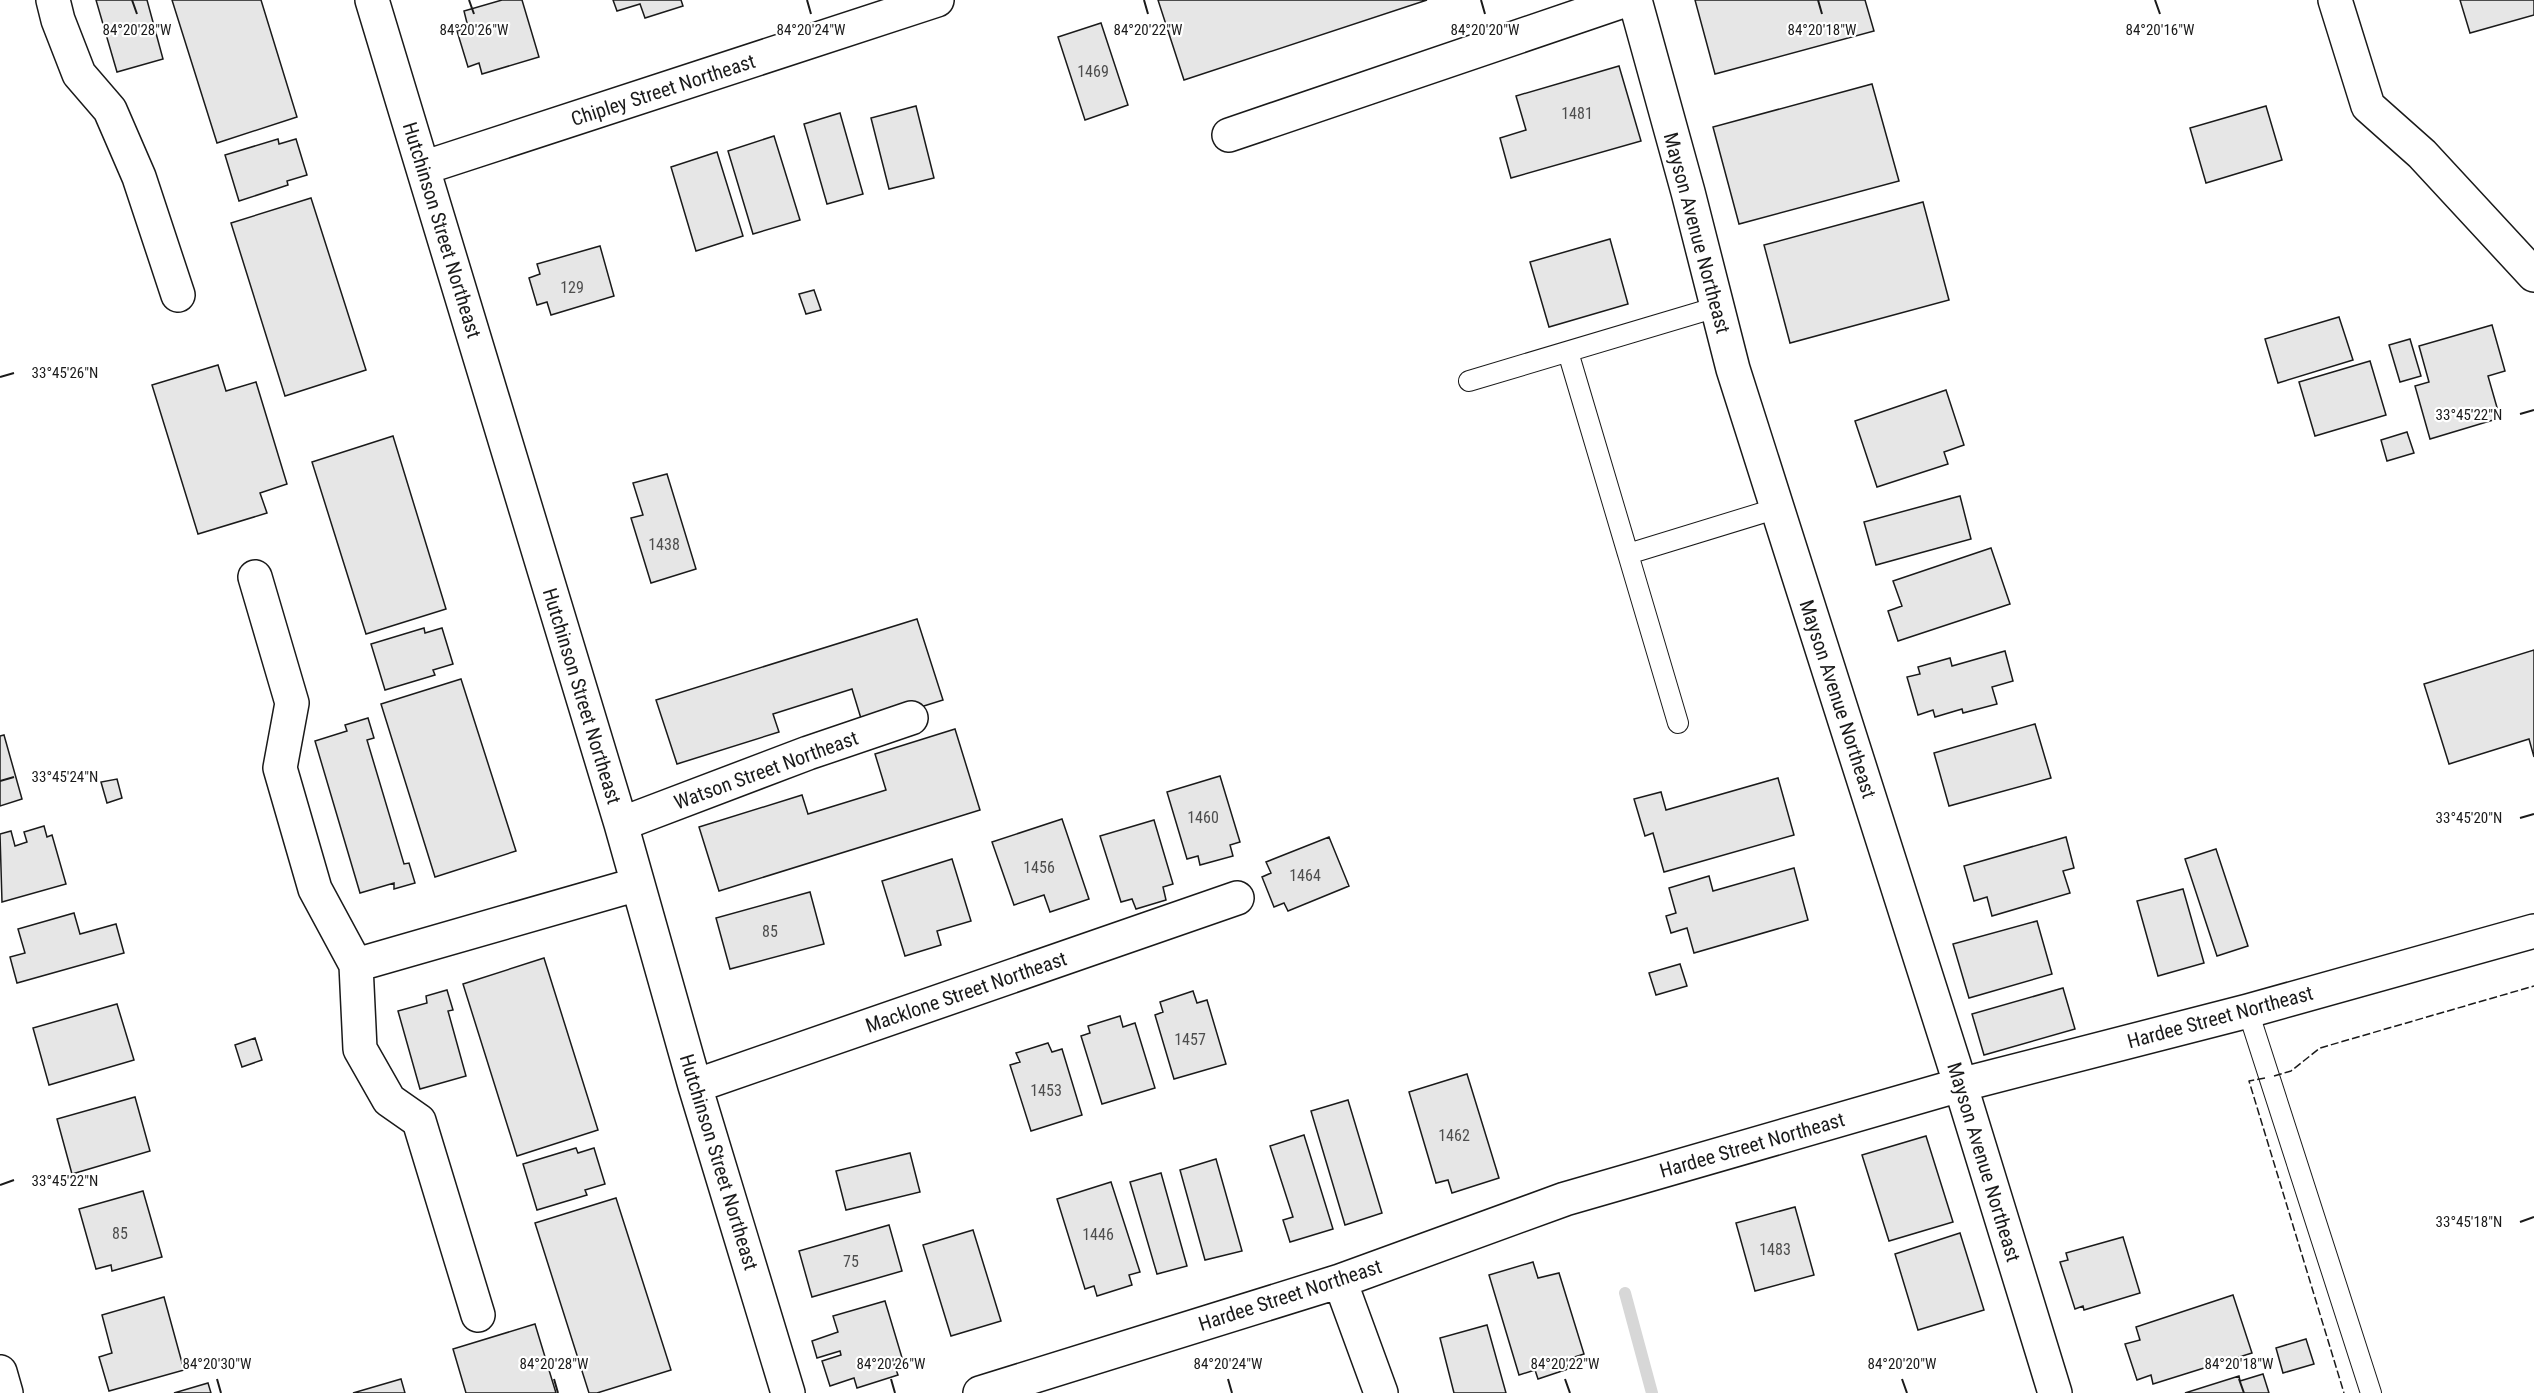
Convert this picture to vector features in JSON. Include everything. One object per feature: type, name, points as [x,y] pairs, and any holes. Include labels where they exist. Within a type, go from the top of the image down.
[{"type":"street","points":[[54,0],[58,20],[79,74],[110,110],[139,177],[178,295]]},
{"type":"street","name":"Hutchinson Street Northeast","points":[[372,0],[621,824],[695,1086],[788,1393]]},
{"type":"street","name":"Chipley Street Northeast","points":[[423,168],[937,0]]},
{"type":"street","points":[[1229,135],[1626,0]]},
{"type":"street","name":"Mayson Avenue Northeast","points":[[1635,0],[1733,369],[1960,1084],[2055,1393]]},
{"type":"street","points":[[2335,0],[2368,106],[2422,154],[2534,275]]},
{"type":"street","points":[[255,577],[291,703],[280,768],[315,889],[356,965],[360,1049],[389,1100],[419,1120],[478,1315]]},
{"type":"street","name":"Watson Street Northeast","points":[[621,824],[808,753],[911,718]]},
{"type":"street","points":[[356,965],[638,885]]},
{"type":"street","name":"Macklone Street Northeast","points":[[695,1086],[1237,898]]},
{"type":"street","name":"Hardee Street Northeast","points":[[980,1393],[1340,1281],[1565,1199],[1960,1084],[2248,1011],[2534,931]]},
{"type":"street","points":[[1340,1281],[1381,1393]]},
{"type":"street","points":[[0,1372],[6,1393]]},
{"type":"lane","points":[[1469,381],[1717,307]]},
{"type":"lane","points":[[1568,352],[1678,723]]},
{"type":"lane","points":[[1628,554],[1778,508]]},
{"type":"lane","points":[[2248,1011],[2371,1393]]},
{"type":"building","points":[[96,0],[147,0],[163,59],[117,72]]},
{"type":"building","points":[[172,0],[261,0],[297,117],[217,143]]},
{"type":"building","points":[[502,0],[522,0],[539,57],[482,74],[479,63],[468,67],[457,31],[468,27],[464,11]]},
{"type":"building","points":[[613,0],[681,0],[683,6],[645,18],[640,4],[617,11]]},
{"type":"building","points":[[1158,0],[1427,0],[1184,80]]},
{"type":"building","points":[[1695,0],[1865,0],[1874,31],[1715,74]]},
{"type":"building","points":[[2460,0],[2534,0],[2534,15],[2470,33]]},
{"type":"building","points":[[1101,23],[1128,105],[1085,120],[1058,37]]},
{"type":"building","points":[[1619,66],[1641,141],[1511,178],[1500,138],[1526,130],[1516,96]]},
{"type":"building","points":[[1872,84],[1899,181],[1739,224],[1713,127]]},
{"type":"building","points":[[916,106],[934,178],[889,189],[871,118]]},
{"type":"building","points":[[2266,106],[2282,160],[2206,183],[2190,128]]},
{"type":"building","points":[[840,113],[863,194],[827,204],[804,124]]},
{"type":"building","points":[[774,136],[800,220],[753,234],[728,151]]},
{"type":"building","points":[[278,139],[279,144],[296,139],[307,175],[287,181],[288,185],[239,201],[225,155]]},
{"type":"building","points":[[717,152],[743,236],[696,251],[671,167]]},
{"type":"building","points":[[311,198],[366,370],[285,396],[231,223]]},
{"type":"building","points":[[1923,202],[1949,300],[1790,343],[1764,245]]},
{"type":"building","points":[[1610,239],[1628,304],[1549,327],[1530,262]]},
{"type":"building","points":[[600,246],[614,296],[551,315],[547,302],[537,305],[529,278],[540,274],[537,264]]},
{"type":"building","points":[[814,290],[821,310],[806,314],[799,294]]},
{"type":"building","points":[[2339,317],[2353,360],[2278,383],[2265,339]]},
{"type":"building","points":[[2492,325],[2505,371],[2488,376],[2500,418],[2430,439],[2415,386],[2429,382],[2419,346]]},
{"type":"building","points":[[2410,339],[2421,376],[2400,382],[2389,345]]},
{"type":"building","points":[[2370,361],[2386,415],[2315,436],[2299,382]]},
{"type":"building","points":[[218,365],[226,391],[256,382],[287,484],[260,493],[267,513],[198,534],[152,385]]},
{"type":"building","points":[[1946,390],[1964,445],[1944,452],[1948,464],[1877,487],[1855,421]]},
{"type":"building","points":[[2407,432],[2414,453],[2387,461],[2381,440]]},
{"type":"building","points":[[393,436],[446,609],[366,634],[312,462]]},
{"type":"building","points":[[667,474],[696,569],[651,583],[631,518],[643,515],[633,483]]},
{"type":"building","points":[[1960,496],[1971,539],[1876,565],[1864,522]]},
{"type":"building","points":[[1991,548],[2010,604],[1898,641],[1888,611],[1902,606],[1893,581]]},
{"type":"building","points":[[917,619],[943,700],[863,725],[852,689],[773,714],[779,732],[677,764],[656,700]]},
{"type":"building","points":[[424,628],[425,633],[442,628],[453,664],[433,670],[435,675],[385,690],[371,644]]},
{"type":"building","points":[[2534,650],[2534,757],[2529,739],[2449,764],[2424,684]]},
{"type":"building","points":[[2005,651],[2013,681],[1992,687],[1997,704],[1963,713],[1962,709],[1935,717],[1933,710],[1918,715],[1907,677],[1920,674],[1918,667],[1950,658],[1952,666]]},
{"type":"building","points":[[461,679],[516,851],[435,877],[381,704]]},
{"type":"building","points":[[368,718],[374,738],[367,740],[404,864],[409,863],[415,883],[394,889],[394,883],[360,893],[315,741],[347,731],[345,725]]},
{"type":"building","points":[[2035,724],[2051,778],[1949,806],[1934,753]]},
{"type":"building","points":[[955,729],[980,810],[719,891],[699,827],[802,795],[808,814],[886,790],[875,754]]},
{"type":"building","points":[[4,735],[22,799],[0,806],[0,736]]},
{"type":"building","points":[[1220,776],[1240,842],[1230,845],[1233,856],[1200,865],[1198,856],[1187,859],[1167,792]]},
{"type":"building","points":[[1778,778],[1794,835],[1664,872],[1653,833],[1645,836],[1634,799],[1661,792],[1666,810]]},
{"type":"building","points":[[117,779],[122,798],[107,803],[101,782]]},
{"type":"building","points":[[1062,819],[1089,899],[1050,912],[1044,895],[1014,905],[992,842]]},
{"type":"building","points":[[1154,820],[1173,884],[1163,887],[1166,900],[1136,909],[1132,899],[1121,902],[1100,836]]},
{"type":"building","points":[[44,826],[47,837],[52,835],[66,884],[2,902],[0,834],[11,831],[15,846],[27,842],[24,832]]},
{"type":"building","points":[[1329,837],[1349,886],[1288,911],[1284,903],[1274,907],[1262,877],[1271,873],[1266,862]]},
{"type":"building","points":[[2066,837],[2074,868],[2063,871],[2070,893],[1992,916],[1987,897],[1974,901],[1964,866]]},
{"type":"building","points":[[2216,849],[2248,946],[2217,956],[2185,859]]},
{"type":"building","points":[[952,859],[971,921],[937,931],[941,945],[905,956],[882,881]]},
{"type":"building","points":[[1794,868],[1808,920],[1694,953],[1687,928],[1671,933],[1666,916],[1676,913],[1669,888],[1709,876],[1713,891]]},
{"type":"building","points":[[2183,889],[2204,963],[2158,976],[2137,901]]},
{"type":"building","points":[[810,892],[824,944],[730,969],[716,918]]},
{"type":"building","points":[[74,913],[80,934],[116,924],[124,953],[17,983],[10,957],[25,953],[18,929]]},
{"type":"building","points":[[2037,921],[2052,974],[1969,998],[1953,944]]},
{"type":"building","points":[[544,958],[598,1130],[517,1156],[463,984]]},
{"type":"building","points":[[1680,964],[1687,986],[1656,995],[1649,973]]},
{"type":"building","points":[[2063,988],[2075,1029],[1984,1055],[1972,1014]]},
{"type":"building","points":[[447,990],[453,1010],[448,1011],[466,1076],[420,1089],[398,1011],[427,1003],[426,996]]},
{"type":"building","points":[[1193,991],[1197,1003],[1207,1000],[1226,1064],[1174,1079],[1155,1015],[1163,1012],[1160,1002]]},
{"type":"building","points":[[117,1004],[134,1060],[49,1085],[33,1028]]},
{"type":"building","points":[[1120,1016],[1123,1027],[1135,1023],[1155,1088],[1102,1104],[1081,1036],[1090,1033],[1088,1026]]},
{"type":"building","points":[[255,1038],[262,1060],[242,1067],[235,1045]]},
{"type":"building","points":[[1048,1043],[1052,1052],[1062,1049],[1082,1115],[1031,1131],[1010,1065],[1020,1062],[1016,1053]]},
{"type":"building","points":[[1467,1074],[1499,1178],[1452,1193],[1448,1180],[1436,1183],[1409,1092]]},
{"type":"building","points":[[135,1097],[150,1151],[72,1174],[57,1119]]},
{"type":"building","points":[[1348,1100],[1382,1213],[1345,1225],[1311,1111]]},
{"type":"building","points":[[1304,1135],[1333,1229],[1290,1242],[1283,1220],[1293,1217],[1270,1146]]},
{"type":"building","points":[[1926,1136],[1953,1222],[1889,1241],[1862,1155]]},
{"type":"building","points":[[576,1148],[578,1153],[594,1148],[605,1184],[585,1190],[587,1195],[537,1210],[523,1164]]},
{"type":"building","points":[[910,1153],[920,1192],[846,1210],[836,1171]]},
{"type":"building","points":[[1216,1159],[1242,1251],[1205,1260],[1180,1170]]},
{"type":"building","points":[[1161,1173],[1187,1266],[1157,1274],[1130,1182]]},
{"type":"building","points":[[1111,1182],[1140,1272],[1129,1275],[1132,1285],[1097,1296],[1094,1286],[1085,1289],[1057,1199]]},
{"type":"building","points":[[143,1191],[162,1257],[112,1271],[111,1265],[96,1269],[79,1209]]},
{"type":"building","points":[[616,1198],[671,1370],[597,1393],[589,1393],[535,1223]]},
{"type":"building","points":[[1795,1207],[1814,1275],[1755,1291],[1736,1223]]},
{"type":"building","points":[[889,1225],[902,1271],[812,1297],[799,1251]]},
{"type":"building","points":[[973,1230],[1001,1321],[951,1336],[923,1245]]},
{"type":"building","points":[[1960,1233],[1984,1310],[1918,1330],[1895,1254]]},
{"type":"building","points":[[2123,1237],[2140,1293],[2084,1310],[2083,1306],[2075,1309],[2060,1262],[2068,1260],[2066,1253]]},
{"type":"building","points":[[1533,1262],[1538,1278],[1559,1273],[1584,1354],[1565,1360],[1568,1369],[1538,1379],[1535,1370],[1519,1375],[1489,1275]]},
{"type":"building","points":[[2233,1295],[2252,1353],[2153,1384],[2151,1375],[2137,1380],[2125,1344],[2140,1340],[2136,1327]]},
{"type":"building","points":[[164,1297],[184,1370],[109,1391],[99,1357],[112,1353],[102,1315]]},
{"type":"building","points":[[885,1301],[903,1361],[894,1364],[898,1375],[857,1388],[854,1378],[830,1386],[822,1361],[841,1355],[840,1351],[817,1358],[812,1341],[838,1332],[833,1316]]},
{"type":"building","points":[[535,1324],[556,1393],[466,1393],[453,1349]]},
{"type":"building","points":[[1487,1325],[1506,1393],[1454,1393],[1440,1338]]},
{"type":"building","points":[[2306,1339],[2314,1364],[2283,1373],[2276,1348]]},
{"type":"building","points":[[2263,1374],[2269,1393],[2185,1393],[2239,1376],[2240,1381]]},
{"type":"building","points":[[401,1379],[405,1393],[353,1393]]},
{"type":"building","points":[[208,1383],[211,1393],[174,1393]]},
{"type":"waterway","points":[[1625,1293],[1652,1393]]},
{"type":"fence","points":[[2274,1076],[2291,1071],[2320,1048],[2534,986]]},
{"type":"fence","points":[[2265,1078],[2249,1081],[2344,1393]]}]
